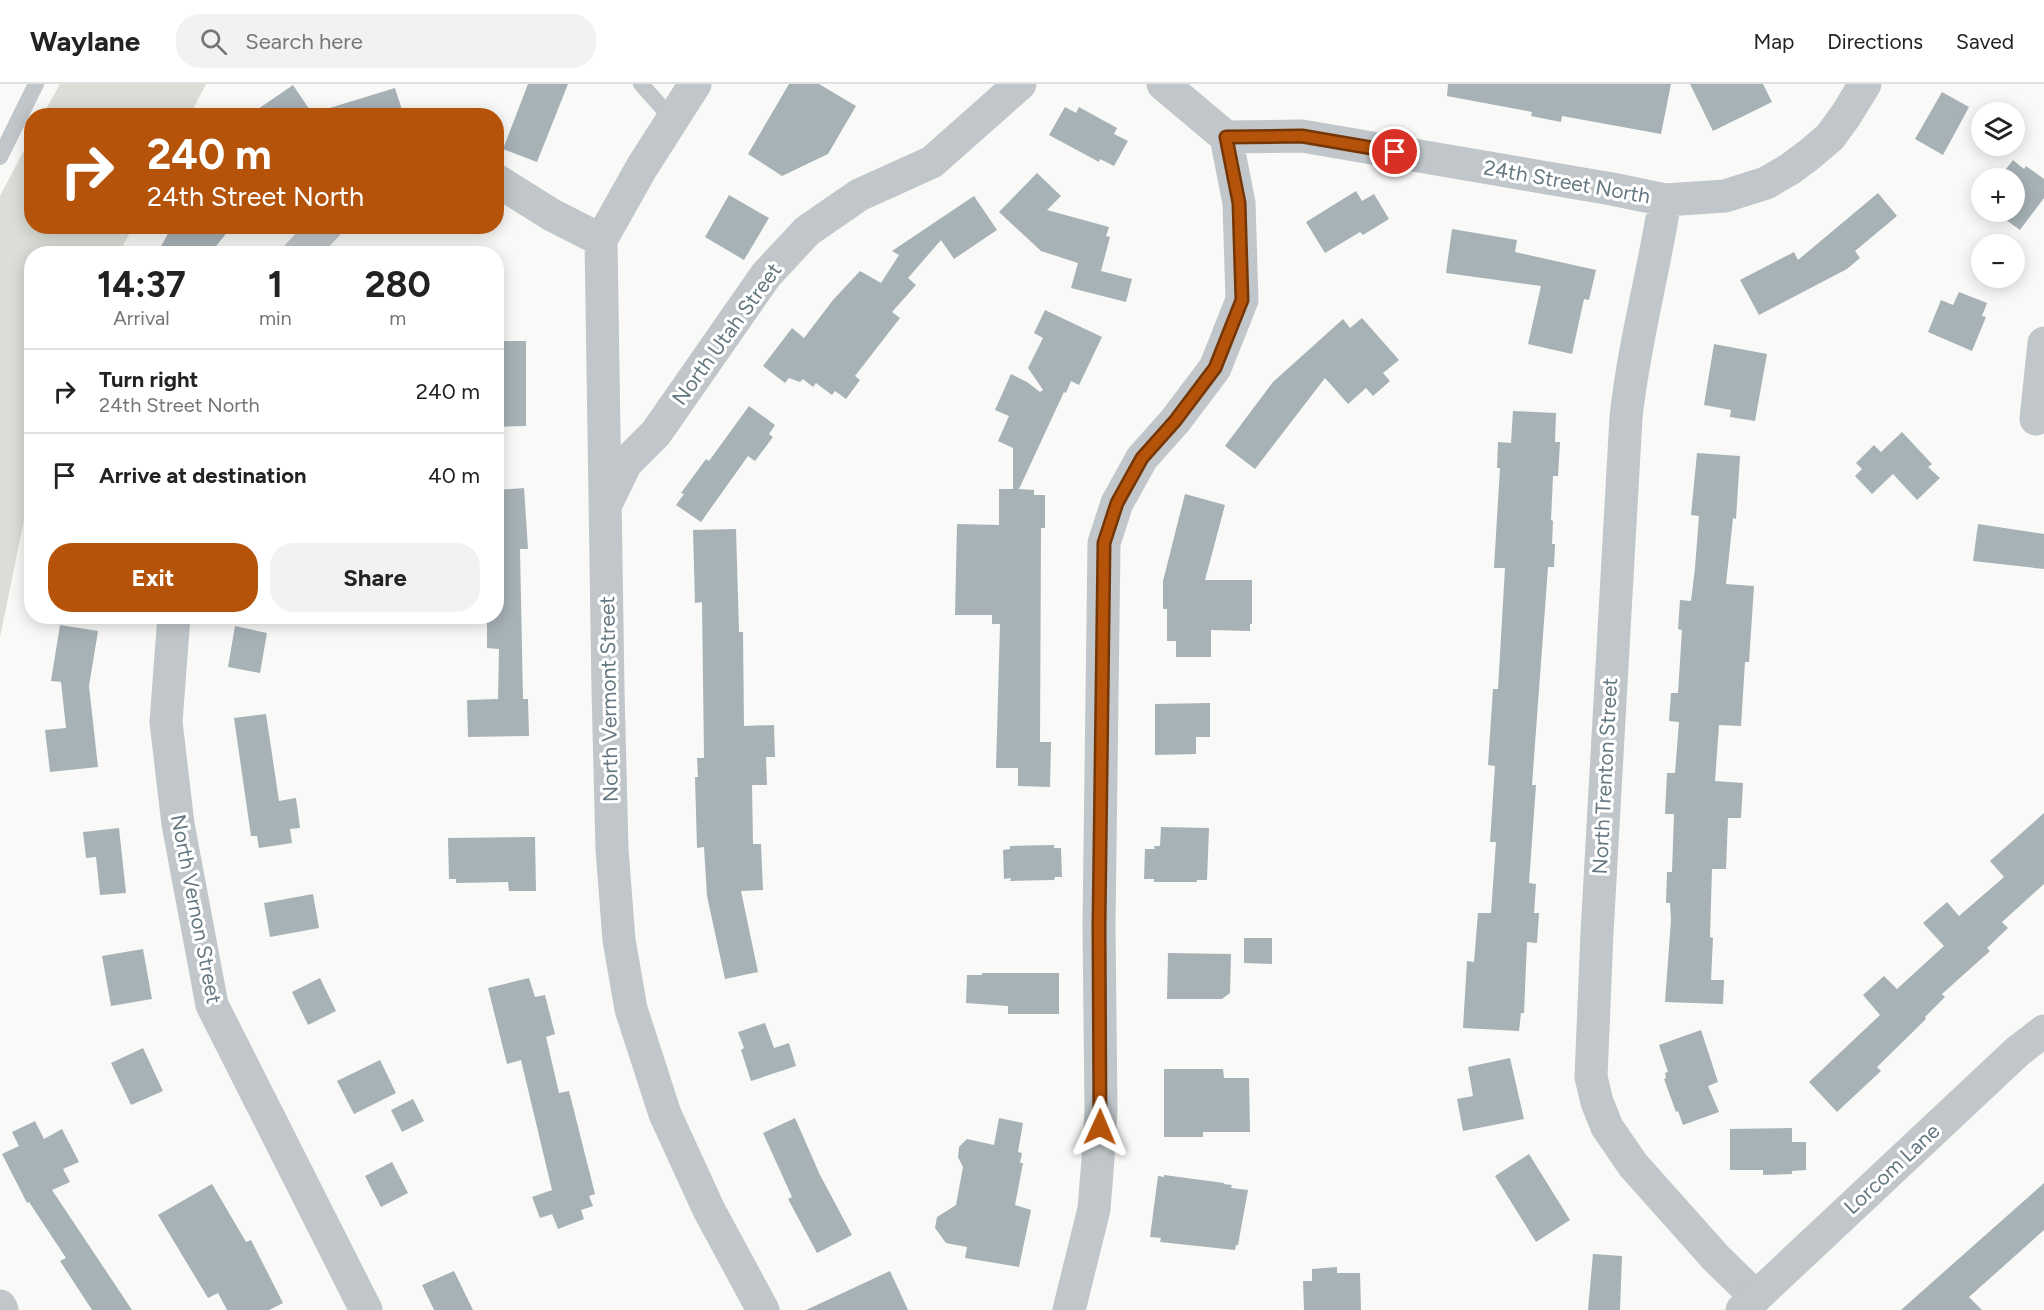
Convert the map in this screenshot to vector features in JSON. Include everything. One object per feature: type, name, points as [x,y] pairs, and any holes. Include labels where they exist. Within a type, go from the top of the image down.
[{"type":"street","name":"North Vermont Street","points":[[696,84],[642,167],[602,240],[612,849],[619,940],[631,1009],[665,1114],[709,1210],[763,1310]]},
{"type":"street","name":"North Utah Street","points":[[605,507],[626,463],[656,433],[766,275],[807,231],[859,195],[932,162],[1020,84]]},
{"type":"street","points":[[1069,1310],[1094,1209],[1100,1121],[1099,925],[1104,543],[1117,503],[1142,458],[1175,421],[1215,368],[1242,300],[1239,203],[1226,137],[1163,84]]},
{"type":"street","name":"24th Street North","points":[[1226,137],[1302,136],[1665,200],[1725,196],[1766,183],[1790,169],[1830,136],[1865,84]]},
{"type":"street","points":[[504,185],[552,215],[602,240]]},
{"type":"street","name":"North Trenton Street","points":[[1665,200],[1656,257],[1630,377],[1626,417],[1591,1077],[1597,1102],[1607,1126],[1634,1165],[1716,1258],[1749,1304]]},
{"type":"street","points":[[307,246],[319,234]]},
{"type":"street","points":[[2036,419],[2044,343]]},
{"type":"street","name":"North Vernon Street","points":[[173,624],[166,722],[178,824],[212,1005],[366,1310]]},
{"type":"street","name":"Lorcom Lane","points":[[1749,1304],[2018,1051],[2044,1031]]},
{"type":"street","points":[[0,1306],[2,1310]]},
{"type":"lane","points":[[24,108],[36,84]]},
{"type":"lane","points":[[641,84],[673,120]]},
{"type":"lane","points":[[0,157],[24,108]]},
{"type":"shaded area","points":[[60,84],[206,84],[194,108],[47,108]]},
{"type":"shaded area","points":[[24,150],[24,234],[129,234],[123,246],[24,246],[24,520],[0,637],[0,196]]},
{"type":"building","points":[[528,84],[568,84],[537,162],[504,149]]},
{"type":"building","points":[[789,84],[819,84],[856,106],[828,154],[782,176],[748,154]]},
{"type":"building","points":[[1448,84],[1671,84],[1661,134],[1562,116],[1561,122],[1531,116],[1532,112],[1447,96]]},
{"type":"building","points":[[1690,84],[1763,84],[1772,102],[1713,131]]},
{"type":"building","points":[[293,85],[309,108],[260,108]]},
{"type":"building","points":[[395,88],[401,108],[330,108]]},
{"type":"building","points":[[1942,92],[1969,107],[1943,155],[1915,139]]},
{"type":"building","points":[[1065,107],[1076,113],[1079,107],[1117,128],[1114,134],[1128,141],[1114,166],[1100,159],[1099,162],[1049,135]]},
{"type":"building","points":[[2013,160],[2023,168],[2007,168]]},
{"type":"building","points":[[2026,166],[2044,179],[2044,198],[2020,230],[2009,222],[2025,222]]},
{"type":"building","points":[[1037,173],[1061,196],[1047,210],[1109,227],[1106,236],[1110,237],[1101,271],[1132,279],[1126,302],[1071,288],[1078,263],[1041,251],[999,212]]},
{"type":"building","points":[[1356,191],[1362,201],[1374,194],[1389,219],[1363,235],[1360,232],[1325,253],[1306,222]]},
{"type":"building","points":[[1878,193],[1897,216],[1855,251],[1860,258],[1847,269],[1759,315],[1740,280],[1794,252],[1798,260]]},
{"type":"building","points":[[729,195],[769,218],[744,260],[705,237]]},
{"type":"building","points":[[974,196],[997,230],[954,259],[941,240],[908,278],[916,285],[892,312],[900,318],[855,376],[860,380],[846,399],[835,391],[832,395],[816,383],[813,387],[803,379],[800,382],[789,378],[785,383],[763,366],[792,328],[804,338],[833,300],[860,271],[881,283],[899,255],[892,251]]},
{"type":"building","points":[[1452,229],[1517,240],[1515,252],[1596,270],[1589,300],[1584,299],[1572,354],[1528,344],[1541,286],[1446,273]]},
{"type":"building","points":[[168,234],[226,234],[216,246],[161,246]]},
{"type":"building","points":[[1959,292],[1987,303],[1982,316],[1986,317],[1972,351],[1928,332],[1941,300],[1953,305]]},
{"type":"building","points":[[1045,310],[1102,337],[1079,385],[1071,381],[1066,393],[1064,392],[1019,489],[1034,490],[1034,495],[1045,495],[1045,528],[1041,528],[1040,742],[1051,742],[1050,787],[1018,786],[1018,768],[996,768],[1000,624],[992,624],[992,615],[955,615],[957,524],[999,525],[999,489],[1013,489],[1013,448],[998,441],[1009,416],[995,410],[1011,374],[1040,392],[1043,390],[1028,368],[1043,338],[1034,333]]},
{"type":"building","points":[[1362,318],[1399,360],[1383,373],[1390,381],[1373,396],[1366,388],[1348,404],[1325,378],[1255,469],[1225,446],[1273,382],[1343,319],[1350,328]]},
{"type":"building","points":[[504,341],[526,341],[526,426],[504,427]]},
{"type":"building","points":[[1714,344],[1767,354],[1755,421],[1730,417],[1731,410],[1704,405]]},
{"type":"building","points":[[749,406],[775,425],[769,434],[773,437],[755,461],[748,456],[701,522],[676,505],[684,494],[681,493],[706,459],[709,461]]},
{"type":"building","points":[[1513,411],[1556,413],[1555,442],[1560,442],[1558,476],[1553,476],[1551,520],[1553,521],[1552,544],[1555,544],[1554,567],[1548,567],[1532,785],[1536,785],[1529,883],[1536,884],[1534,913],[1539,913],[1537,943],[1527,942],[1524,1013],[1521,1013],[1519,1031],[1463,1028],[1467,961],[1474,962],[1478,913],[1491,913],[1496,842],[1490,842],[1495,766],[1488,765],[1493,689],[1498,689],[1505,568],[1494,568],[1500,468],[1497,468],[1498,442],[1511,443]]},
{"type":"building","points":[[1902,432],[1932,464],[1928,467],[1940,478],[1917,500],[1893,474],[1872,494],[1855,476],[1862,469],[1856,463],[1874,445],[1881,452]]},
{"type":"building","points":[[1697,453],[1740,456],[1736,519],[1733,518],[1726,584],[1754,586],[1749,662],[1745,662],[1741,726],[1719,725],[1715,781],[1743,783],[1741,818],[1728,818],[1726,869],[1712,869],[1711,980],[1724,980],[1723,1004],[1665,1002],[1671,920],[1670,903],[1666,903],[1667,872],[1672,872],[1674,814],[1665,814],[1667,773],[1675,773],[1679,722],[1669,721],[1671,693],[1678,693],[1682,630],[1678,629],[1680,600],[1691,601],[1695,568],[1699,516],[1691,515]]},
{"type":"building","points":[[524,488],[528,549],[520,549],[523,699],[528,699],[529,736],[468,737],[467,700],[498,699],[499,649],[487,648],[487,624],[504,624],[504,489]]},
{"type":"building","points":[[1185,494],[1225,505],[1205,580],[1252,580],[1250,631],[1211,630],[1211,657],[1176,657],[1176,641],[1167,641],[1167,609],[1163,609],[1163,581]]},
{"type":"building","points":[[1978,524],[2044,534],[2044,569],[1973,561]]},
{"type":"building","points":[[736,529],[739,632],[743,632],[744,726],[774,725],[775,757],[766,757],[767,785],[752,785],[753,844],[761,844],[763,890],[741,891],[758,972],[725,979],[707,896],[704,847],[697,848],[695,777],[698,777],[697,758],[704,758],[702,602],[695,603],[693,530]]},
{"type":"building","points":[[60,625],[98,631],[89,686],[98,767],[50,772],[45,730],[66,728],[61,682],[51,681]]},
{"type":"building","points":[[235,626],[267,633],[260,673],[228,667]]},
{"type":"building","points":[[1210,703],[1210,737],[1196,737],[1196,754],[1155,755],[1155,704]]},
{"type":"building","points":[[266,714],[279,801],[296,798],[300,828],[290,829],[292,843],[259,848],[257,836],[251,836],[234,718]]},
{"type":"building","points":[[2044,813],[2044,884],[2002,922],[2008,928],[1987,948],[1990,951],[1942,994],[1945,997],[1925,1017],[1926,1019],[1877,1067],[1881,1071],[1837,1112],[1809,1082],[1880,1015],[1863,995],[1884,976],[1897,989],[1944,946],[1923,923],[1947,902],[1959,916],[2004,877],[1990,861]]},
{"type":"building","points":[[1161,827],[1209,828],[1207,880],[1154,882],[1154,879],[1144,879],[1145,849],[1155,849],[1154,846],[1160,846]]},
{"type":"building","points":[[119,828],[126,893],[100,895],[96,857],[86,858],[83,832]]},
{"type":"building","points":[[535,837],[536,891],[509,891],[508,882],[456,883],[456,879],[449,879],[448,838]]},
{"type":"building","points":[[1054,845],[1054,848],[1061,848],[1062,877],[1055,877],[1054,880],[1010,881],[1011,878],[1004,879],[1003,850],[1010,849],[1010,846]]},
{"type":"building","points":[[313,894],[319,928],[270,937],[264,903]]},
{"type":"building","points":[[1244,938],[1272,938],[1272,964],[1244,963]]},
{"type":"building","points":[[143,949],[152,999],[111,1006],[102,956]]},
{"type":"building","points":[[1168,953],[1231,954],[1230,993],[1222,999],[1167,999]]},
{"type":"building","points":[[982,973],[1059,973],[1059,1014],[1008,1014],[1008,1006],[966,1003],[967,975],[982,975]]},
{"type":"building","points":[[320,978],[336,1011],[308,1025],[292,992]]},
{"type":"building","points":[[529,978],[535,997],[545,995],[555,1034],[546,1037],[559,1093],[569,1091],[595,1194],[589,1196],[593,1206],[581,1210],[584,1219],[558,1229],[552,1214],[540,1218],[532,1197],[552,1190],[521,1060],[507,1064],[488,988]]},
{"type":"building","points":[[765,1023],[774,1048],[789,1043],[796,1066],[751,1081],[738,1032]]},
{"type":"building","points":[[1701,1030],[1718,1082],[1708,1086],[1719,1112],[1683,1125],[1664,1079],[1666,1078],[1665,1073],[1668,1072],[1659,1045]]},
{"type":"building","points":[[143,1048],[163,1091],[131,1105],[111,1063]]},
{"type":"building","points":[[1510,1058],[1524,1119],[1463,1131],[1457,1099],[1473,1096],[1468,1067]]},
{"type":"building","points":[[380,1060],[396,1093],[354,1114],[337,1081]]},
{"type":"building","points":[[1164,1069],[1223,1069],[1224,1078],[1249,1078],[1250,1132],[1203,1132],[1203,1137],[1164,1137]]},
{"type":"building","points":[[413,1099],[424,1121],[402,1132],[391,1110]]},
{"type":"building","points":[[795,1118],[820,1175],[852,1235],[817,1253],[788,1199],[792,1197],[763,1133]]},
{"type":"building","points":[[999,1118],[1023,1123],[1018,1152],[1022,1153],[1020,1163],[1023,1163],[1015,1205],[1031,1210],[1019,1267],[965,1258],[967,1247],[946,1243],[935,1228],[937,1217],[956,1205],[963,1167],[958,1157],[959,1147],[967,1139],[994,1145]]},
{"type":"building","points":[[35,1121],[44,1139],[62,1129],[79,1162],[63,1169],[70,1182],[52,1190],[132,1310],[92,1310],[60,1261],[66,1258],[29,1202],[27,1203],[2,1154],[19,1146],[12,1132]]},
{"type":"building","points":[[1792,1128],[1792,1142],[1806,1142],[1806,1170],[1792,1171],[1792,1174],[1763,1175],[1763,1170],[1730,1170],[1730,1129]]},
{"type":"building","points":[[1529,1154],[1570,1220],[1536,1242],[1495,1176]]},
{"type":"building","points":[[392,1162],[408,1193],[381,1207],[365,1176]]},
{"type":"building","points":[[1164,1175],[1224,1183],[1232,1185],[1231,1188],[1248,1190],[1238,1245],[1235,1250],[1160,1242],[1161,1238],[1150,1237],[1158,1176],[1164,1177]]},
{"type":"building","points":[[2044,1183],[2044,1230],[1969,1297],[1982,1310],[1901,1310]]},
{"type":"building","points":[[212,1184],[246,1242],[251,1240],[283,1303],[269,1310],[227,1310],[218,1293],[208,1298],[158,1215]]},
{"type":"building","points":[[1593,1254],[1622,1256],[1620,1310],[1588,1310]]},
{"type":"building","points":[[1337,1267],[1337,1273],[1360,1273],[1361,1310],[1304,1310],[1303,1281],[1312,1281],[1312,1269]]},
{"type":"building","points":[[454,1271],[473,1310],[434,1310],[422,1285]]},
{"type":"building","points":[[890,1271],[908,1310],[806,1310]]},
{"type":"route","points":[[1100,1127],[1099,925],[1104,543],[1117,503],[1142,458],[1175,421],[1215,368],[1242,300],[1239,203],[1226,137],[1302,136],[1395,152]]}]
